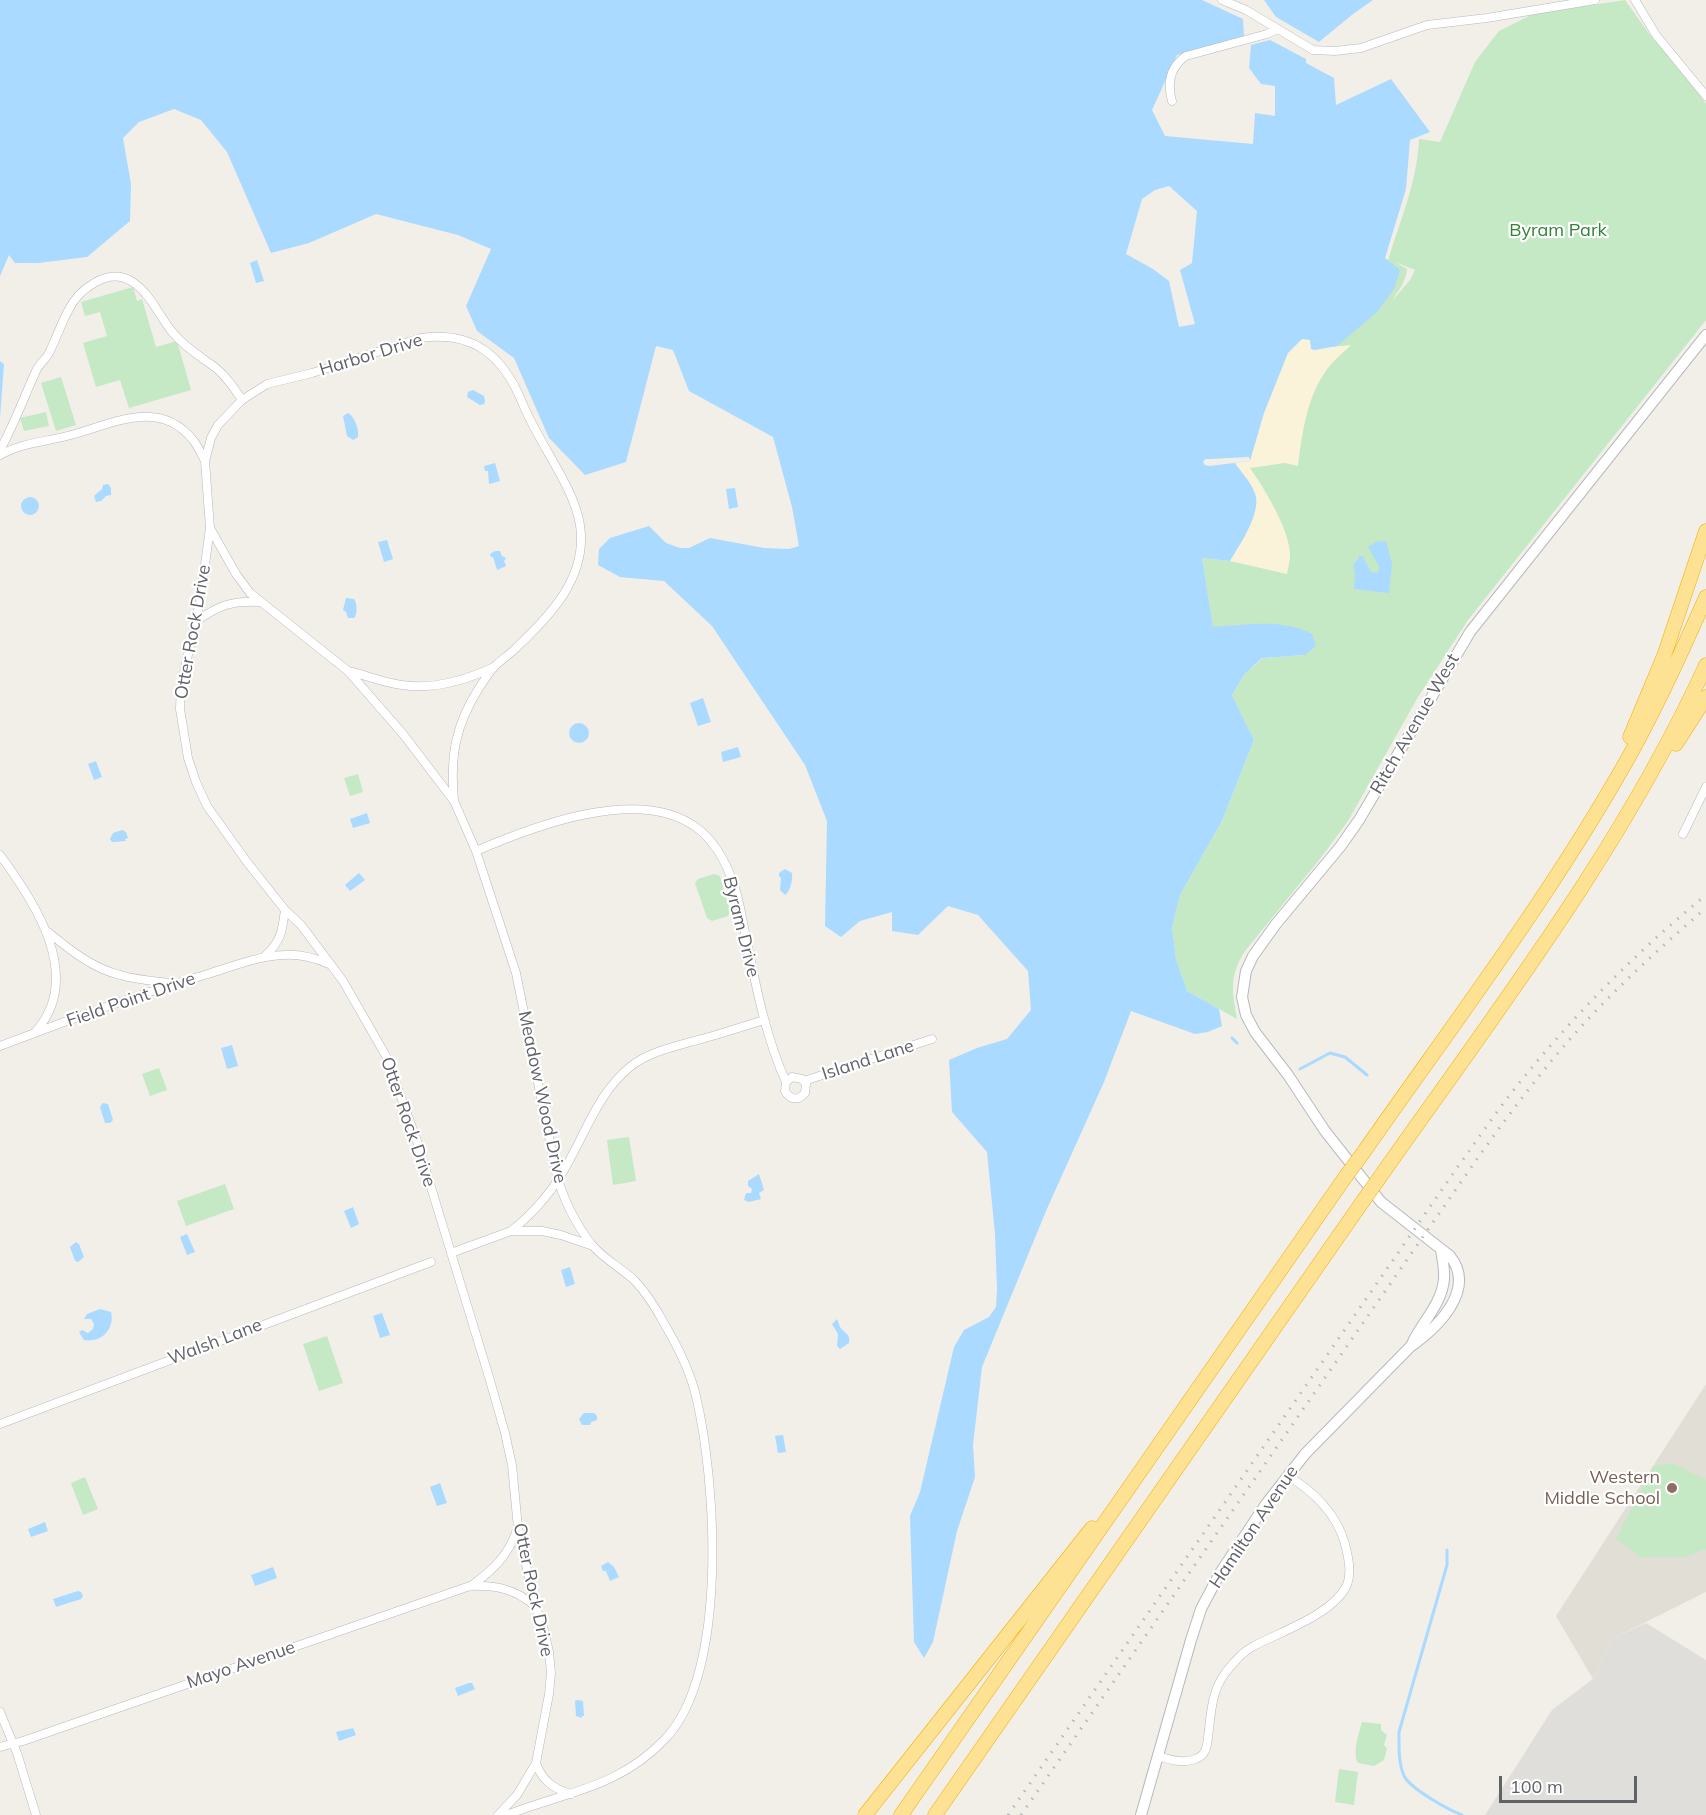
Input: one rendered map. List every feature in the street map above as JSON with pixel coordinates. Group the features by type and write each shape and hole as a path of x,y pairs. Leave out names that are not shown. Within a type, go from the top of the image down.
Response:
{"highway":[{"path":"1600,807 1656,678 1706,531"},
{"path":"900,1815 1532,910 1600,807 1649,720 1706,597"},
{"path":"1626,818 1675,730 1706,665"},
{"path":"935,1815 1571,903 1706,697"},
{"path":"866,1815 1068,1556 1142,1470"}],"main road":[{"name":"Ritch Avenue West","path":"1325,1131 1255,1032 1246,1015 1242,998 1243,984 1253,956 1359,820 1470,633 1706,335"},
{"name":"Hamilton Avenue","path":"1141,1815 1191,1640 1202,1609 1230,1557 1305,1454 1410,1347 1437,1324 1449,1309 1459,1290 1457,1264 1381,1202 1325,1131"},
{"name":"Hamilton Avenue","path":"1410,1347 1419,1328 1432,1312 1442,1289 1444,1269 1440,1249"}],"street":[{"path":"1222,0 1246,10 1313,50 1353,50 1427,25 1487,18 1595,0"},
{"path":"1635,0 1656,35 1697,82 1706,96"},
{"path":"1172,101 1168,88 1171,74 1179,61 1186,56 1268,34 1278,29"},
{"path":"0,450 37,368 48,355 68,309 84,290 105,278 120,277 138,286 149,297 172,332 204,362 230,382 242,400"},
{"name":"Harbor Drive","path":"210,528 205,460 211,438 218,425 242,400 267,384 312,373 421,338 433,337 451,337 477,346 503,366 512,378 528,417 572,501 580,526 580,545 575,574 561,600 540,626 494,667 469,704 459,729 452,761 454,801"},
{"path":"0,455 25,444 67,436 128,417 143,416 164,420 180,428 193,440 205,460"},
{"name":"Meadow Wood Drive","path":"210,528 236,574 250,593 348,671 403,734 454,801 476,850 516,973 557,1179 580,1228 594,1247 636,1282 664,1323 677,1346 693,1386 706,1454 711,1501 711,1581 707,1640 703,1662 687,1708 666,1738 632,1766 596,1786 507,1815"},
{"name":"Otter Rock Drive","path":"210,528 203,583 181,686 180,709 188,758 207,806 247,862 285,910 301,925 358,1004 390,1064 416,1138 505,1433 512,1466 518,1528 536,1606 546,1637 550,1673 548,1703 536,1763 518,1795 498,1815"},
{"path":"195,622 220,606 234,601 260,602"},
{"name":"Harbor Drive","path":"348,671 400,685 418,687 474,676 494,667"},
{"path":"1683,834 1706,787"},
{"name":"Byram Drive","path":"476,850 572,817 606,810 660,812 688,822 699,829 723,860 734,884 764,1020 786,1082 784,1087 786,1093 794,1099 802,1097 806,1089 804,1081"},
{"path":"0,855 48,932 54,954 55,994 44,1022 34,1033"},
{"path":"263,958 277,946 285,910"},
{"path":"48,932 80,957 103,969 121,975 174,984"},
{"name":"Field Point Drive","path":"0,1046 174,984 263,958 285,955 303,956 330,965"},
{"path":"511,1231 534,1211 569,1161 597,1105 632,1065 657,1053 764,1020"},
{"name":"Island Lane","path":"804,1081 932,1039"},
{"path":"786,1082 794,1077 804,1081"},
{"path":"451,1253 511,1231 542,1231 594,1247"},
{"name":"Walsh Lane","path":"0,1425 431,1262"},
{"path":"1158,1756 1181,1762 1196,1759 1202,1755 1208,1740 1214,1697 1224,1674 1240,1656 1252,1647 1318,1613 1341,1594 1347,1584 1350,1573 1348,1560 1338,1525 1331,1512 1288,1476"},
{"name":"Mayo Avenue","path":"0,1747 470,1586 501,1562 518,1528"},
{"name":"Mayo Avenue","path":"470,1586 506,1588 517,1592 536,1606"},
{"path":"0,1712 13,1743 36,1815"},
{"path":"536,1763 545,1781 558,1790 572,1794"}],"shaded area":[{"name":"Western Middle School","path":"1706,1384 1706,1592 1612,1639 1593,1679 1556,1616"},
{"path":"1646,1623 1706,1660 1706,1815 1485,1815 1552,1710 1593,1679 1612,1639"}],"green space":[{"name":"Byram Park","path":"1625,0 1650,35 1685,74 1706,104 1706,320 1468,620 1418,697 1348,821 1245,951 1236,968 1233,984 1237,1019 1187,991 1176,959 1172,928 1180,895 1222,821 1254,740 1232,695 1244,675 1263,658 1305,655 1241,625 1213,628 1202,558 1234,463 1253,446 1381,289 1414,178 1419,139 1440,142 1475,62 1499,31 1533,14","holes":["1395,262 1415,270 1410,280 1392,301 1403,282 1407,269"]},
{"path":"133,287 137,301 142,299 156,347 177,341 191,390 129,408 120,380 96,387 83,343 107,336 100,312 85,316 81,302"},
{"path":"61,377 76,425 56,431 41,383"},
{"path":"46,412 49,426 24,431 20,418"},
{"path":"358,774 363,792 350,796 344,778"},
{"path":"714,874 720,876 730,911 728,916 712,921 707,918 695,883 698,879"},
{"path":"159,1068 167,1090 150,1096 142,1074"},
{"path":"629,1137 636,1181 613,1185 607,1140"},
{"path":"225,1184 234,1209 186,1226 177,1201"},
{"path":"327,1336 343,1383 319,1391 303,1344"},
{"path":"1672,1463 1706,1480 1706,1549 1684,1557 1640,1557 1616,1539 1653,1466"},
{"path":"85,1477 98,1509 83,1515 71,1483"},
{"path":"1362,1722 1381,1724 1381,1730 1387,1735 1384,1760 1374,1766 1358,1763 1356,1759"},
{"path":"1339,1769 1358,1772 1354,1805 1335,1802"}],"sand":[{"path":"1298,328 1322,348 1351,345 1328,368 1315,390 1304,428 1298,466 1285,463 1250,468 1269,498 1286,534 1290,555 1287,574 1230,561 1202,558 1220,486"}],"water":[{"path":"0,0 1202,0 1243,19 1244,37 1177,55 1152,110 1165,136 1253,144 1255,113 1275,116 1275,86 1261,84 1249,68 1251,45 1270,40 1306,59 1306,63 1334,78 1336,105 1391,79 1430,132 1410,140 1406,189 1385,258 1400,270 1394,289 1377,312 1337,346 1315,350 1311,349 1310,340 1302,339 1288,353 1264,413 1250,461 1235,463 1250,484 1256,499 1256,508 1250,527 1230,561 1202,558 1213,627 1251,624 1289,626 1312,634 1316,646 1305,655 1262,658 1244,675 1232,695 1254,740 1222,821 1180,895 1172,928 1176,959 1187,991 1219,1009 1222,1026 1195,1034 1131,1011 1104,1082 1046,1211 982,1367 973,1445 975,1477 957,1531 933,1642 924,1658 914,1642 910,1516 920,1492 954,1347 964,1330 989,1317 996,1307 997,1289 995,1234 987,1152 952,1112 949,1060 1007,1039 1031,1010 1028,971 978,915 948,906 918,935 892,931 892,912 860,921 841,937 825,926 827,821 805,765 712,626 664,581 620,577 598,565 599,549 610,538 649,526 666,543 680,548 689,548 710,538 764,548 789,549 799,546 792,507 773,437 689,391 673,350 656,346 626,462 585,475 549,438 514,358 477,331 466,306 491,249 458,235 376,214 309,243 271,253 227,152 201,120 174,109 139,122 123,138 131,184 130,221 87,257 38,263 15,263 9,255 0,276","holes":["1169,186 1197,211 1192,263 1180,270 1195,324 1179,327 1169,281 1126,254 1142,199 1155,190"]},
{"path":"1264,0 1373,0 1319,42 1276,17"},
{"path":"257,260 264,281 256,283 250,263"},
{"path":"0,361 4,364 0,419"},
{"path":"473,390 484,396 484,404 480,405 467,397 468,392"},
{"path":"348,413 355,420 358,430 358,437 353,440 347,436 343,416"},
{"path":"495,463 500,481 489,484 488,471 485,471 484,466"},
{"path":"108,484 111,488 111,495 96,502 94,496 103,485"},
{"path":"735,488 738,507 729,509 726,489"},
{"path":"30,497 36,500 39,506 36,512 30,515 24,512 21,506 24,500"},
{"path":"387,540 393,559 384,562 378,542"},
{"path":"1386,541 1392,564 1389,593 1354,589 1353,565 1359,556 1365,557 1371,572 1376,573 1379,566 1368,547 1376,542"},
{"path":"500,551 506,558 504,561 506,566 497,570 490,554"},
{"path":"346,598 355,601 357,611 354,618 348,618 343,610"},
{"path":"703,698 711,722 698,726 690,703"},
{"path":"575,723 583,723 589,729 589,737 583,743 575,743 569,737 569,729"},
{"path":"738,747 741,757 723,762 721,752"},
{"path":"96,761 102,777 94,780 88,764"},
{"path":"367,813 370,823 353,828 350,819"},
{"path":"122,830 126,832 128,838 125,839 126,841 112,842 110,839 113,833"},
{"path":"785,869 792,873 792,882 785,895 780,890 779,873"},
{"path":"359,873 365,880 350,891 345,885"},
{"path":"232,1045 238,1066 227,1069 221,1048"},
{"path":"103,1103 108,1104 113,1120 110,1123 105,1123 100,1107"},
{"path":"759,1174 764,1190 759,1193 761,1199 749,1202 744,1200 746,1193 751,1193 752,1189 748,1186 748,1181"},
{"path":"353,1207 359,1224 351,1228 344,1211"},
{"path":"187,1234 195,1252 187,1255 180,1237"},
{"path":"76,1242 84,1257 78,1262 75,1261 70,1247"},
{"path":"570,1267 575,1284 566,1287 561,1270"},
{"path":"100,1309 111,1312 109,1330 96,1339 84,1340 79,1332 82,1330 88,1333 93,1329 94,1324 91,1319 84,1319 87,1314"},
{"path":"382,1313 390,1335 380,1338 373,1316"},
{"path":"837,1319 849,1340 849,1343 840,1349 837,1346 838,1334 832,1324"},
{"path":"584,1413 594,1413 597,1420 591,1422 590,1425 582,1425 579,1419"},
{"path":"783,1435 786,1452 778,1453 775,1436"},
{"path":"440,1483 447,1503 437,1506 430,1487"},
{"path":"45,1522 48,1531 31,1537 28,1529"},
{"path":"608,1562 614,1567 619,1577 610,1581 601,1566"},
{"path":"273,1567 277,1578 255,1586 251,1575"},
{"path":"78,1591 83,1596 81,1599 56,1607 53,1599"},
{"path":"472,1683 475,1689 458,1696 455,1688"},
{"path":"575,1701 583,1701 584,1716 582,1718 576,1716"},
{"path":"353,1728 356,1735 339,1741 336,1732"}],"pier":[{"path":"1249,457 1250,461 1210,466 1203,462 1205,459"}],"waterway":[{"path":"1232,1038 1237,1043"},
{"path":"1300,1069 1330,1053 1345,1057 1367,1075"},
{"path":"1447,1550 1447,1565 1399,1732 1399,1749 1403,1774 1410,1784 1448,1809 1462,1815"}],"railway":[{"path":"1008,1815 1509,1096 1559,1035 1606,986 1706,895"},
{"path":"1021,1815 1514,1109 1552,1060 1594,1013 1641,966 1706,908"}],"place":[{"name":"Western Middle School","path":"1672,1488"}]}
